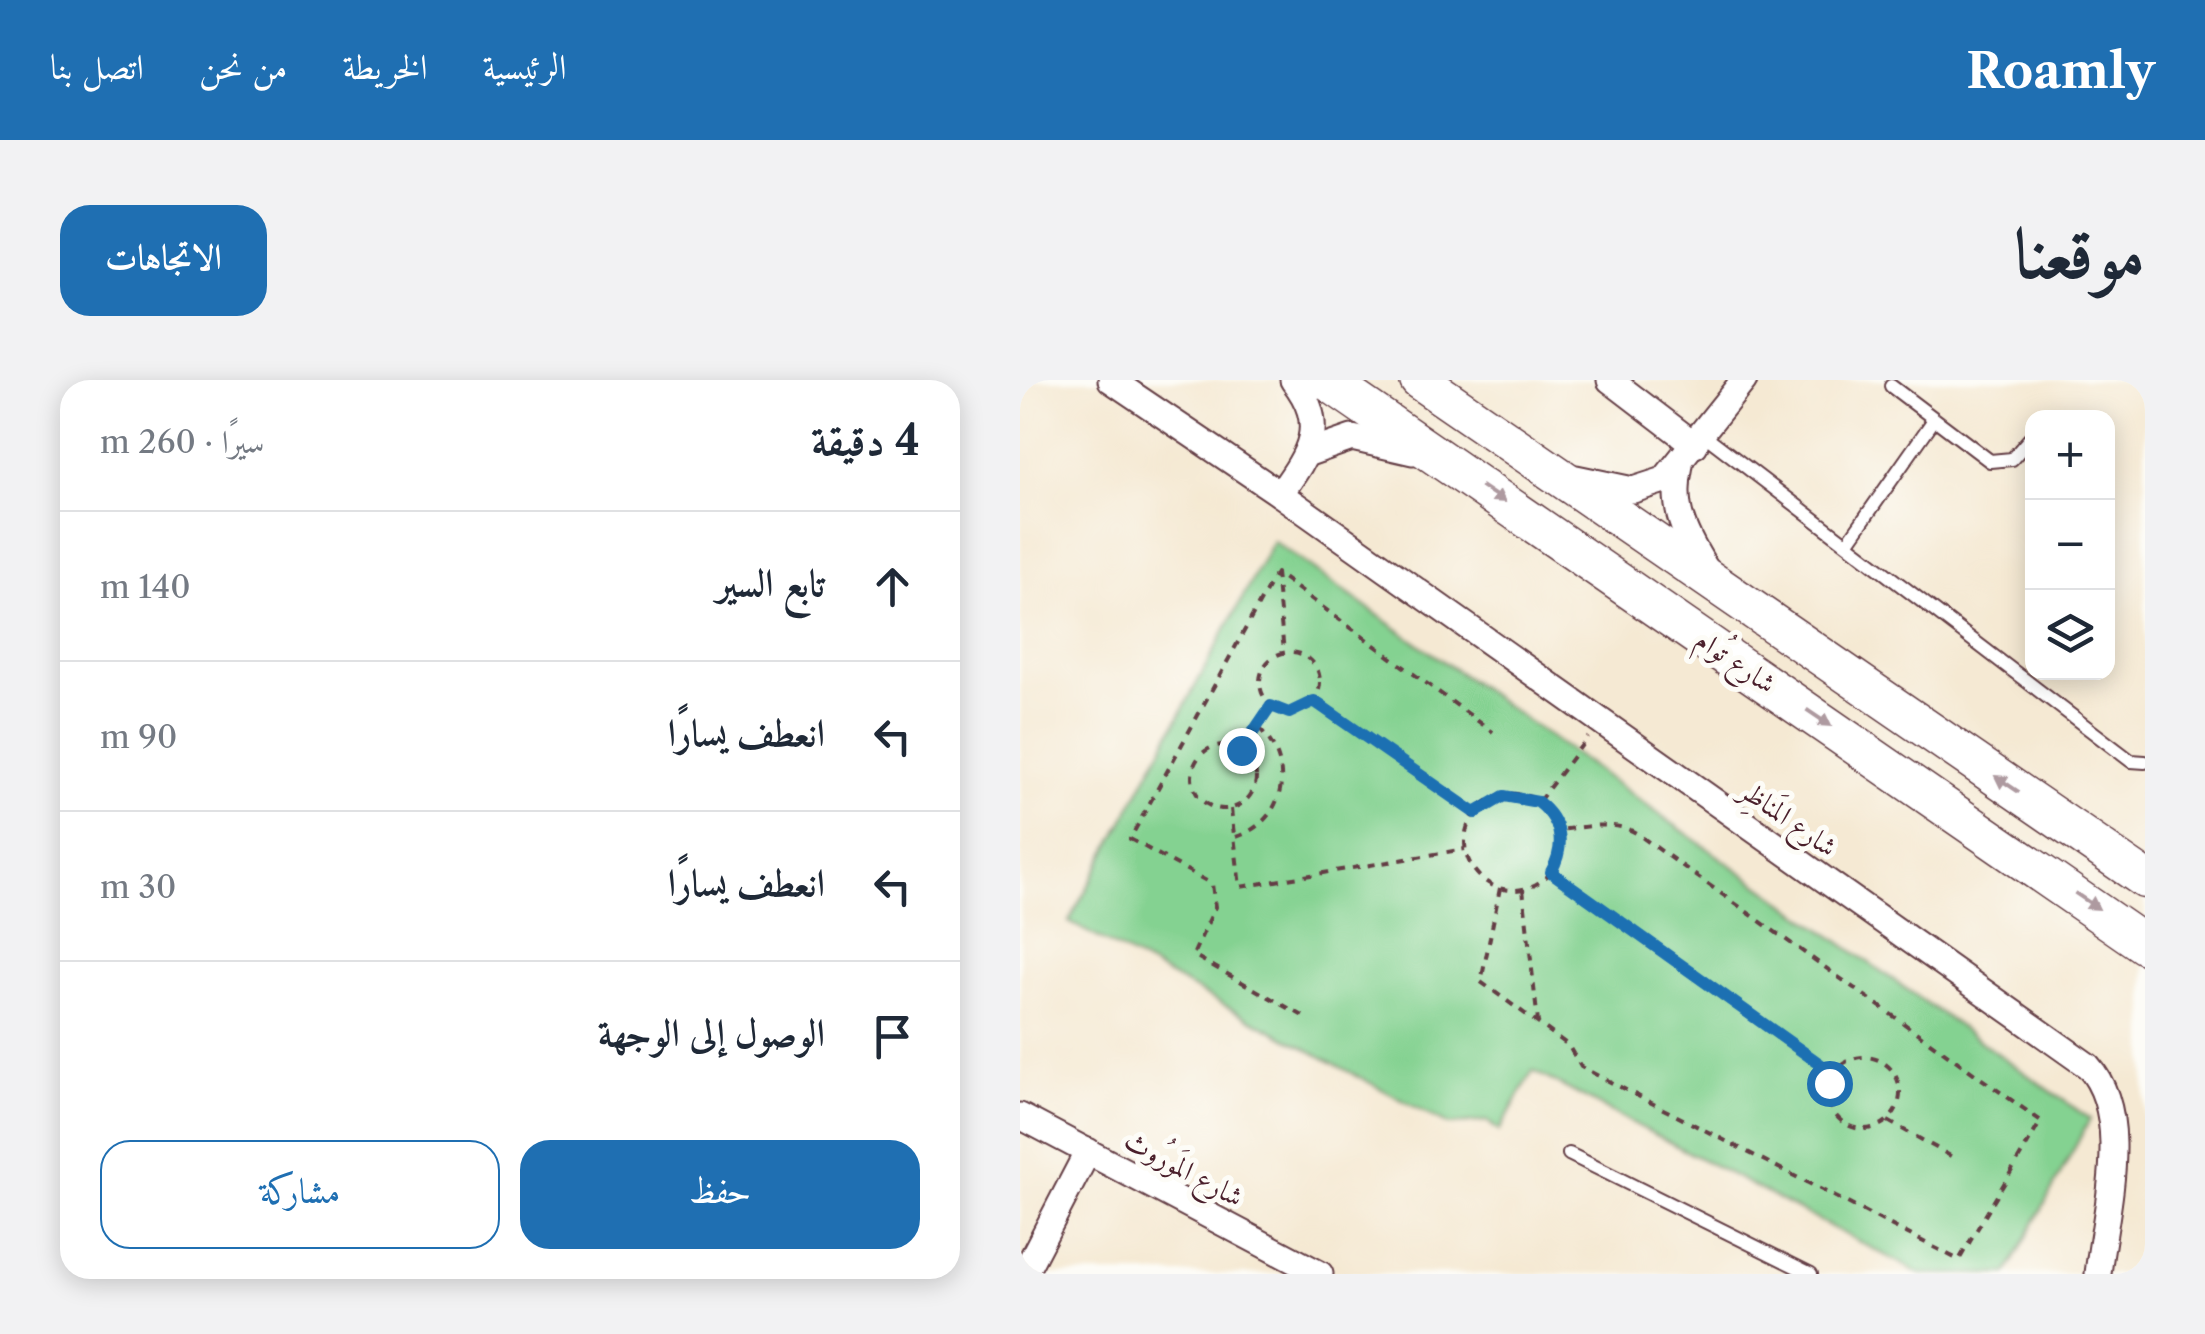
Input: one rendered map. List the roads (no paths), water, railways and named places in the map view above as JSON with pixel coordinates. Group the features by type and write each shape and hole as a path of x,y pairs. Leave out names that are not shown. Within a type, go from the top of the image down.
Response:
{"main road":[{"name":"شارع تُوام","path":"1326,380 2145,945"},
{"name":"شارع تُوام","path":"1419,380 2145,879"}],"street":[{"name":"شارع المَناظِر","path":"1111,380 1280,494 2076,1056 2098,1077 2114,1118 2098,1274"},
{"path":"1294,380 1311,412 1309,453"},
{"path":"1610,380 1693,448"},
{"path":"1554,473 1633,490 1654,485 1693,448 1744,380"},
{"path":"1280,494 1309,453 1336,441 1369,438 1446,462"},
{"path":"1693,448 1674,489 1677,514 1714,582"},
{"name":"شارع المَورُوث","path":"1020,1116 1320,1274"},
{"path":"1024,1274 1088,1151"},
{"path":"1262,1274 1274,1250"}],"lane":[{"path":"1891,386 1990,461 2012,459 2025,444"},
{"path":"1848,542 1933,421"},
{"path":"1693,448 1848,542 2131,761 2145,762"},
{"path":"1569,1154 1811,1274"}]}
